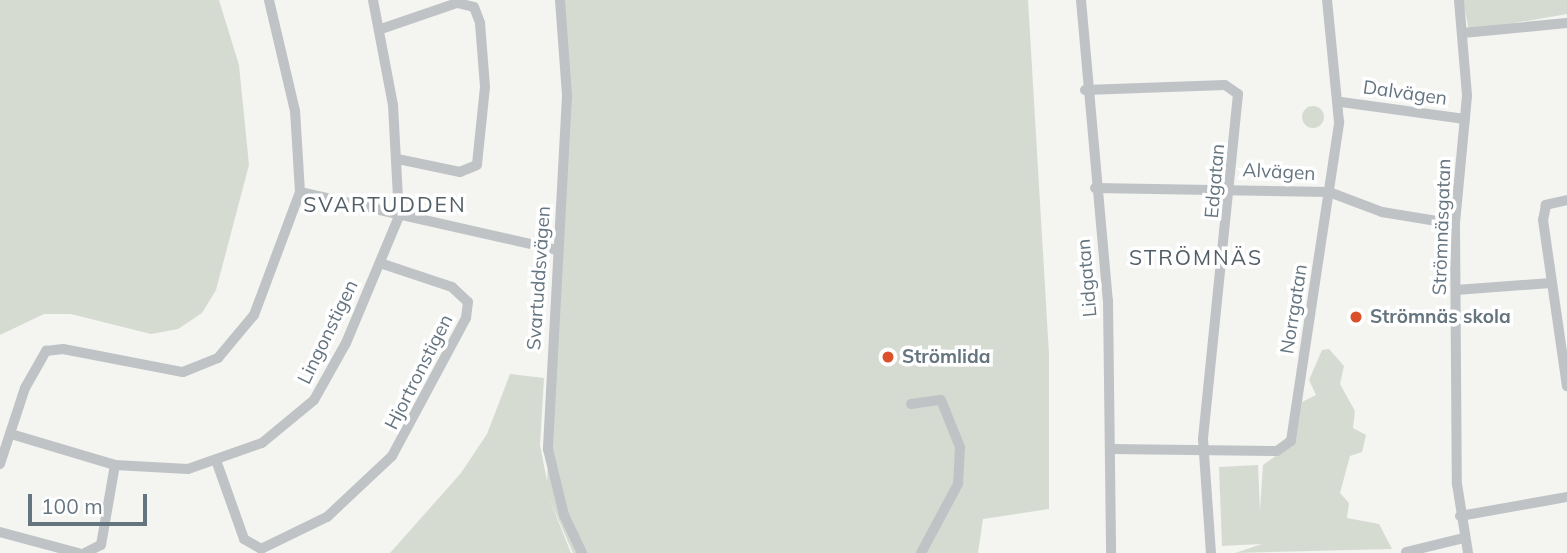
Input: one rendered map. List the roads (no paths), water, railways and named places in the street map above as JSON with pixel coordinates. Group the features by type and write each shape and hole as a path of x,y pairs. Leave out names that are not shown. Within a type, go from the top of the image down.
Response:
{"street":[{"path":"0,464 29,378 46,351 63,349 166,372 218,358 254,316 300,192 295,111 269,0"},
{"name":"Lingonstigen","path":"11,433 115,465 161,470 217,463 262,443 314,400 380,263 398,216 398,159 381,29 373,0"},
{"name":"Svartuddsvägen","path":"560,0 567,96 548,449 564,515 582,553"},
{"name":"Lidgatan","path":"1081,0 1085,90 1108,300 1111,553"},
{"name":"Norrgatan","path":"1111,449 1203,454 1277,451 1291,441 1341,102 1327,0"},
{"name":"Strömnäsgatan","path":"1459,0 1463,33 1465,119 1455,224 1456,290 1460,516 1468,553"},
{"path":"381,29 457,3 474,7 480,23 485,87 477,166 460,172 398,159"},
{"path":"1463,33 1567,23"},
{"name":"Edgatan","path":"1085,90 1235,88 1232,188 1203,454 1211,553"},
{"name":"Dalvägen","path":"1341,102 1465,119"},
{"name":"Alvägen","path":"1095,188 1232,188 1329,192 1382,212 1455,224"},
{"path":"300,192 558,250"},
{"path":"1567,200 1543,209 1567,386"},
{"name":"Hjortronstigen","path":"217,463 244,539 261,549 327,517 392,456 466,318 468,302 452,287 380,263"},
{"path":"1456,290 1551,283"},
{"path":"911,404 941,400 960,447 958,484 921,553"},
{"path":"85,553 101,545 115,465"},
{"path":"1460,516 1567,497"},
{"path":"0,532 78,553"},
{"path":"1406,552 1464,538"}],"place":[{"name":"Strömnäs skola","path":"1356,317"},
{"name":"Strömlida","path":"888,357"}],"district":[{"name":"SVARTUDDEN","path":"385,204"},
{"name":"STRÖMNÄS","path":"1196,257"}]}
